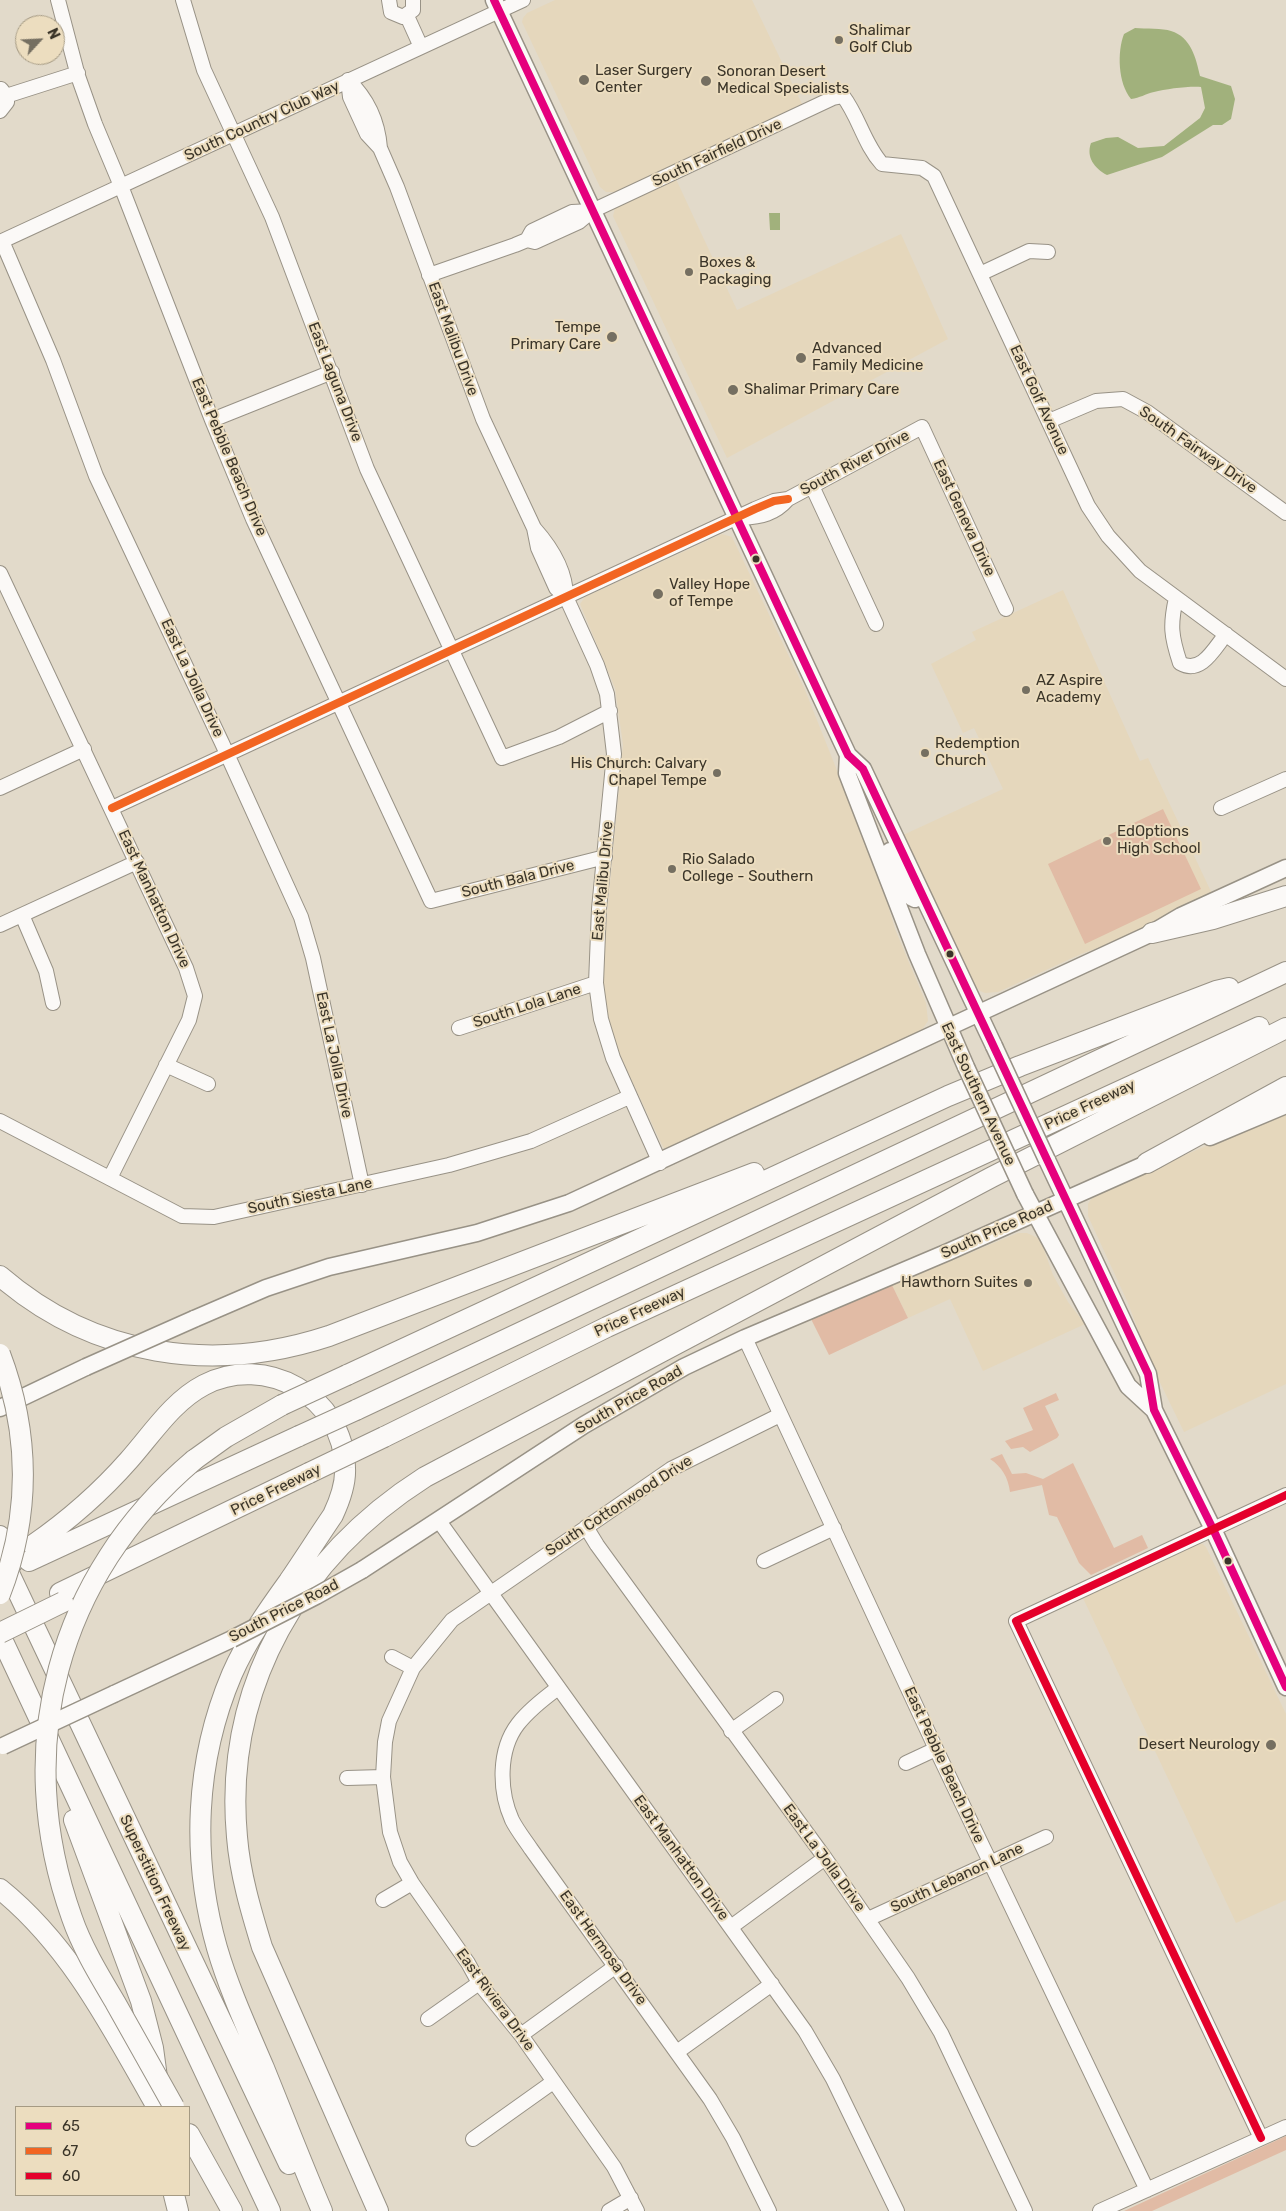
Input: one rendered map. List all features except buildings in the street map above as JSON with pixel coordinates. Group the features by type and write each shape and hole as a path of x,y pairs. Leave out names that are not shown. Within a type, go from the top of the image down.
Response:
{"highway":[{"path":"1152,933 1213,919 1286,896"},
{"path":"173,2106 95,1967 72,1919 58,1872 48,1824 45,1767 50,1715 58,1672 85,1597 112,1550 136,1517 174,1477 226,1437 282,1405 836,1147 1020,1066 1216,991 1277,976"},
{"path":"0,1563 31,1553 356,1410 1277,976"},
{"name":"Price Freeway","path":"0,1622 61,1597 598,1331 764,1253 1286,1015"},
{"path":"378,2211 262,1947 249,1904 237,1837 238,1766 249,1704 259,1672 284,1619 325,1561 381,1507 425,1477 983,1181 1286,1028"},
{"path":"1146,1163 1286,1087"},
{"path":"0,1276 32,1301 64,1320 127,1344 151,1351 187,1355 235,1356 258,1354 329,1336 813,1150 836,1147"},
{"path":"0,1354 18,1414 22,1441 23,1479 18,1539 0,1594"},
{"path":"0,1574 31,1553 94,1498 189,1394 218,1378 237,1374 257,1375 273,1377 294,1384 325,1410 340,1439 344,1452 345,1477 339,1502 333,1515 264,1616 233,1673 222,1700 207,1756 199,1819 205,1896 217,1949 322,2211"},
{"path":"0,1536 40,1642"},
{"name":"Superstition Freeway","path":"0,1554 311,2211"},
{"path":"61,1597 0,1634 270,2211"},
{"path":"34,1707 104,1905 134,1979 153,2048 161,2106"},
{"path":"0,1889 32,1918 63,1954 85,1986 156,2106"},
{"path":"190,2136 208,2180 218,2211"},
{"path":"190,2162 208,2180 232,2211"},
{"path":"174,2196 178,2211"}],"main road":[{"name":"East Southern Avenue","path":"496,6 848,755 863,769 994,1046 1148,1374 1154,1410 1284,1679"},
{"name":"East Southern Avenue","path":"848,755 847,773 907,928 948,1028 1025,1194 1128,1386 1154,1410"},
{"path":"847,773 867,800 908,892 915,899 923,896"},
{"path":"0,1408 86,1367 266,1288 330,1267 476,1233 549,1211 660,1163 1152,933 1181,916 1286,868"},
{"name":"South Price Road","path":"2,1746 232,1639 316,1596 362,1570 622,1402 684,1367 745,1338 1035,1214 1146,1163 1286,1105"}],"street":[{"name":"East Pebble Beach Drive","path":"58,0 78,73 95,124 212,420 253,519 431,901"},
{"name":"East Laguna Drive","path":"183,0 204,70 272,218 368,469 502,758 559,736 610,711"},
{"path":"390,0 389,8 395,15 407,16 413,10 414,0"},
{"name":"South Country Club Way","path":"1,241 421,47 496,6 524,0"},
{"path":"407,16 421,47"},
{"path":"0,111 6,106 3,92 78,73"},
{"name":"East Malibu Drive","path":"348,80 350,97 367,134 380,148 397,188 483,419 534,528 548,543 566,582 566,597 597,665 607,694 614,754 600,909 596,983 601,1019 612,1058 660,1163"},
{"name":"South Fairfield Drive","path":"429,275 527,240 536,242 579,222 592,211 833,98 843,96"},
{"name":"East Golf Avenue","path":"843,96 849,104 872,153 882,164 922,168 934,176 1088,506 1108,536 1140,571 1286,679"},
{"name":"East La Jolla Drive","path":"1,241 53,360 96,476 228,754 301,917 313,958 362,1184"},
{"path":"980,274 1029,251 1048,252"},
{"path":"212,420 332,372"},
{"name":"South Fairway Drive","path":"1049,421 1096,401 1122,399 1147,412 1286,513"},
{"name":"South River Drive","path":"112,808 736,518 774,501 788,499 922,427"},
{"name":"East Geneva Drive","path":"922,427 1006,609"},
{"path":"812,486 876,624"},
{"name":"East Manhatton Drive","path":"0,573 186,968 194,996 189,1020 110,1178"},
{"path":"1176,598 1171,621 1174,643 1180,663 1188,668 1195,667 1203,662 1226,634"},
{"path":"0,788 84,749"},
{"path":"1221,808 1286,779"},
{"name":"South Bala Drive","path":"431,901 605,857"},
{"path":"0,925 137,862"},
{"path":"22,915 46,971 53,1003"},
{"name":"South Lola Lane","path":"459,1028 596,983"},
{"path":"166,1065 208,1084"},
{"name":"South Siesta Lane","path":"0,1121 182,1216 214,1217 449,1165 531,1140 629,1097"},
{"name":"East Pebble Beach Drive","path":"745,1338 936,1749 1146,2190"},
{"name":"South Cottonwood Drive","path":"490,1593 672,1469 780,1416"},
{"path":"1261,2138 1016,1621 1286,1494"},
{"name":"East Manhatton Drive","path":"439,1521 805,2031 833,2079 897,2211"},
{"name":"East La Jolla Drive","path":"586,1527 597,1546 868,1919 908,1978 941,2033 1025,2211"},
{"path":"764,1561 834,1528"},
{"name":"East Riviera Drive","path":"490,1593 452,1620 413,1668 389,1721 385,1742 383,1777 390,1832 400,1862 412,1884 468,1963 479,1983 521,2035 614,2167 634,2205"},
{"path":"392,1657 413,1668"},
{"name":"East Hermosa Drive","path":"558,1688 535,1705 517,1726 506,1751 503,1773 504,1796 512,1820 710,2098 733,2138 768,2211"},
{"path":"731,1731 776,1699"},
{"path":"906,1763 936,1749"},
{"path":"347,1778 383,1777"},
{"name":"South Lebanon Lane","path":"868,1919 1046,1837"},
{"path":"731,1927 824,1858"},
{"path":"383,1900 412,1884"},
{"path":"521,2035 616,1966"},
{"path":"428,2019 479,1983"},
{"path":"677,2052 772,1984"},
{"path":"473,2139 553,2082"},
{"path":"1100,2211 1286,2127"},
{"path":"609,2211 634,2205"}],"shaded area":[{"path":"555,0 752,0 802,104 617,192 606,192 600,187 522,22 527,13"},
{"path":"1135,28 1163,29 1178,34 1192,49 1200,76 1231,86 1235,99 1231,119 1222,125 1213,125 1162,157 1107,175 1092,162 1090,157 1091,143 1106,138 1118,137 1138,148 1164,146 1200,118 1205,108 1201,87 1165,90 1131,99 1123,85 1120,50 1124,34"},
{"path":"675,177 737,310 901,234 948,339 727,458 613,216 615,208"},
{"path":"769,213 780,213 780,230 770,230"},
{"path":"722,534 732,537 805,690 881,881 895,929 926,1003 928,1021 919,1034 667,1150 663,1147 625,1066 613,1038 608,1018 602,970 623,745 615,688 580,604 585,597"},
{"path":"1063,590 1140,761 1148,758 1214,898 1128,937 1081,954 998,992 985,993 980,991 971,980 903,835 1003,789 974,728 963,733 931,664 976,640 972,632"},
{"path":"1163,809 1201,889 1085,944 1048,864"},
{"path":"1286,1112 1286,1384 1184,1432 1150,1362 1128,1303 1088,1216 1088,1204 1093,1196 1100,1191"},
{"path":"1018,1233 1027,1233 1038,1238 1053,1275 1068,1302 1085,1324 983,1371 950,1299 908,1318 890,1281 938,1266"},
{"path":"890,1281 908,1318 829,1355 810,1317"},
{"path":"1056,1393 1059,1400 1045,1406 1059,1435 1057,1438 1030,1452 1023,1447 1011,1449 1005,1441 1033,1430 1023,1408"},
{"path":"1002,1454 1012,1474 1026,1473 1043,1479 1073,1463 1114,1548 1142,1535 1148,1548 1091,1575 1079,1563 1057,1517 1049,1515 1042,1485 1010,1492 1004,1473 990,1459"},
{"path":"1198,1543 1206,1547 1286,1714 1286,1900 1236,1923 1082,1596"},
{"path":"1286,2136 1286,2150 1152,2211 1124,2211"}],"transit line":[{"name":"65","path":"494,0 848,755 863,769 1148,1374 1154,1410 1213,1529 1286,1687"},
{"name":"67","path":"112,808 755,509 774,501 788,499"},
{"name":"60","path":"1261,2138 1016,1621 1286,1495"}],"place":[{"name":"Shalimar Golf Club","path":"839,40"},
{"name":"Laser Surgery Center","path":"584,80"},
{"name":"Sonoran Desert Medical Specialists","path":"706,81"},
{"name":"Boxes & Packaging","path":"689,272"},
{"name":"Tempe Primary Care","path":"612,337"},
{"name":"Advanced Family Medicine","path":"801,358"},
{"name":"Shalimar Primary Care","path":"733,390"},
{"name":"Valley Hope of Tempe","path":"658,594"},
{"name":"AZ Aspire Academy","path":"1026,690"},
{"name":"Redemption Church","path":"925,753"},
{"name":"His Church: Calvary Chapel Tempe","path":"717,773"},
{"name":"EdOptions High School","path":"1107,841"},
{"name":"Rio Salado College - Southern","path":"672,869"},
{"name":"Hawthorn Suites","path":"1028,1283"},
{"name":"Desert Neurology","path":"1271,1745"}]}
